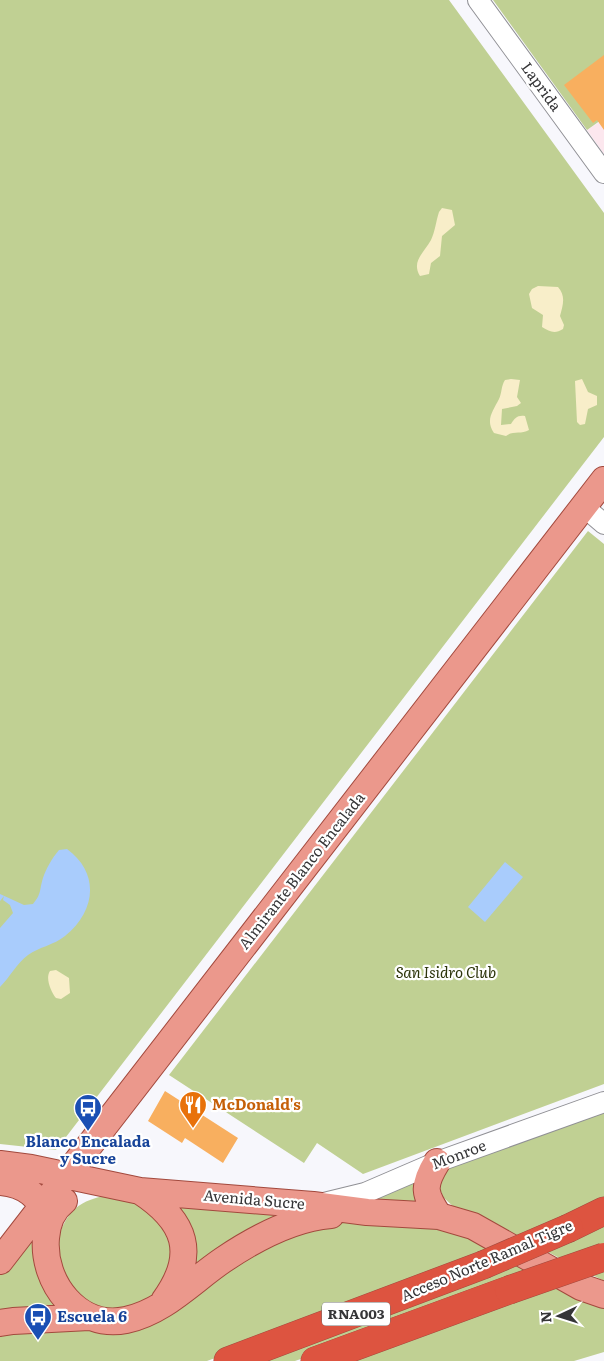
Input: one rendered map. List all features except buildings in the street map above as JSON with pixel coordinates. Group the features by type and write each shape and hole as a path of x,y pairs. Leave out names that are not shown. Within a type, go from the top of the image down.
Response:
{"highway":[{"name":"Acceso Norte Ramal Tigre","path":"228,1361 483,1265 604,1211"},
{"name":"Acceso Norte Ramal Tigre","path":"315,1361 604,1257"}],"main road":[{"name":"Almirante Blanco Encalada","path":"0,1261 20,1238 50,1211 66,1176 604,480"},
{"path":"437,1162 427,1178 426,1190 430,1203 440,1216"},
{"path":"0,1164 32,1168 114,1188 140,1192 162,1205 171,1216 182,1241 183,1261 172,1290 161,1304 141,1316 124,1320 101,1320 89,1316 67,1300 54,1284 51,1276 45,1250 50,1211"},
{"path":"0,1182 20,1185 37,1197 50,1211"},
{"path":"50,1211 84,1192 114,1188"},
{"name":"Avenida Sucre","path":"140,1192 313,1205 367,1212 440,1216 473,1226 580,1287 604,1295"},
{"name":"Avenida Sucre","path":"161,1304 177,1296 223,1260 264,1236 308,1219 367,1212"},
{"path":"0,1323 13,1320 89,1316"}],"street":[{"name":"Laprida","path":"478,0 604,173"},
{"path":"583,506 604,524"},
{"name":"Monroe","path":"313,1205 365,1193 437,1162 604,1102"}],"shaded area":[{"path":"604,119 604,154 587,130"}],"green space":[{"path":"0,0 449,0 604,213 604,437 56,1150 0,1144"},
{"path":"493,0 604,0 604,118 587,130"},
{"name":"San Isidro Club","path":"588,531 604,544 604,1084 363,1174 317,1143 304,1163 169,1075"},
{"path":"604,1108 604,1281 515,1235 457,1210 443,1197 439,1186 449,1164"},
{"path":"415,1178 420,1203 369,1199"},
{"path":"115,1193 141,1200 161,1219 170,1238 172,1257 168,1276 158,1292 143,1304 124,1311 100,1311 90,1308 73,1298 55,1245 65,1223 75,1208 91,1200"},
{"path":"174,1200 304,1215 186,1281"},
{"path":"391,1220 443,1225 604,1298 604,1352 574,1361 339,1361 531,1297 445,1309 295,1361 256,1361 481,1261 207,1361 0,1361 0,1335 88,1326 328,1222"},
{"path":"39,1231 70,1314 0,1316 0,1274"}],"sand":[{"path":"442,208 452,210 455,225 442,236 440,256 431,263 429,274 420,276 417,266 418,261 434,234 439,212"},
{"path":"538,286 558,287 561,290 563,301 560,316 564,325 560,331 552,332 542,327 543,315 532,308 529,294 532,289"},
{"path":"582,379 588,392 597,396 597,405 588,409 585,424 580,425 577,422 575,381"},
{"path":"505,380 520,380 517,397 521,403 517,406 502,409 501,425 511,424 516,417 525,416 529,430 511,433 506,436 494,433 490,420"},
{"path":"56,970 69,978 70,993 61,999 56,998 48,981 50,971"}],"water":[{"path":"67,849 78,859 85,869 89,880 88,904 83,915 65,936 32,952 24,958 0,987 0,928 13,913 10,905 3,900 4,896 0,901 0,894 24,905 33,904 39,894 44,875 52,860 59,850"},
{"path":"505,862 523,877 485,922 468,907"}],"place":[{"name":"McDonald's","path":"193,1129"},
{"name":"Blanco Encalada y Sucre","path":"88,1132"},
{"name":"Escuela 6","path":"38,1341"}]}
